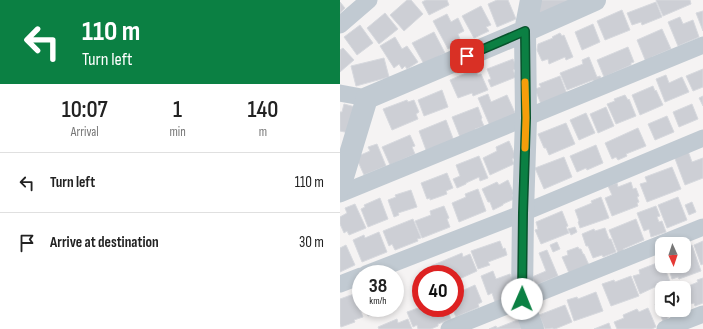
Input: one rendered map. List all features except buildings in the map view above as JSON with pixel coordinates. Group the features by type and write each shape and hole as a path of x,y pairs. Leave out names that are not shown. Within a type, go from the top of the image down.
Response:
{"street":[{"path":"340,25 369,0"},
{"path":"531,0 525,31 526,118 522,299 533,329"},
{"path":"340,93 367,98 595,0"},
{"path":"340,194 703,45"},
{"path":"340,186 367,98"},
{"path":"389,265 523,213 703,138"},
{"path":"449,329 703,227"},
{"path":"340,284 352,279"},
{"path":"665,329 703,314"}],"slow traffic":[{"path":"525,82 525,148"}],"route":[{"path":"467,56 525,31 526,118 522,299"}]}
